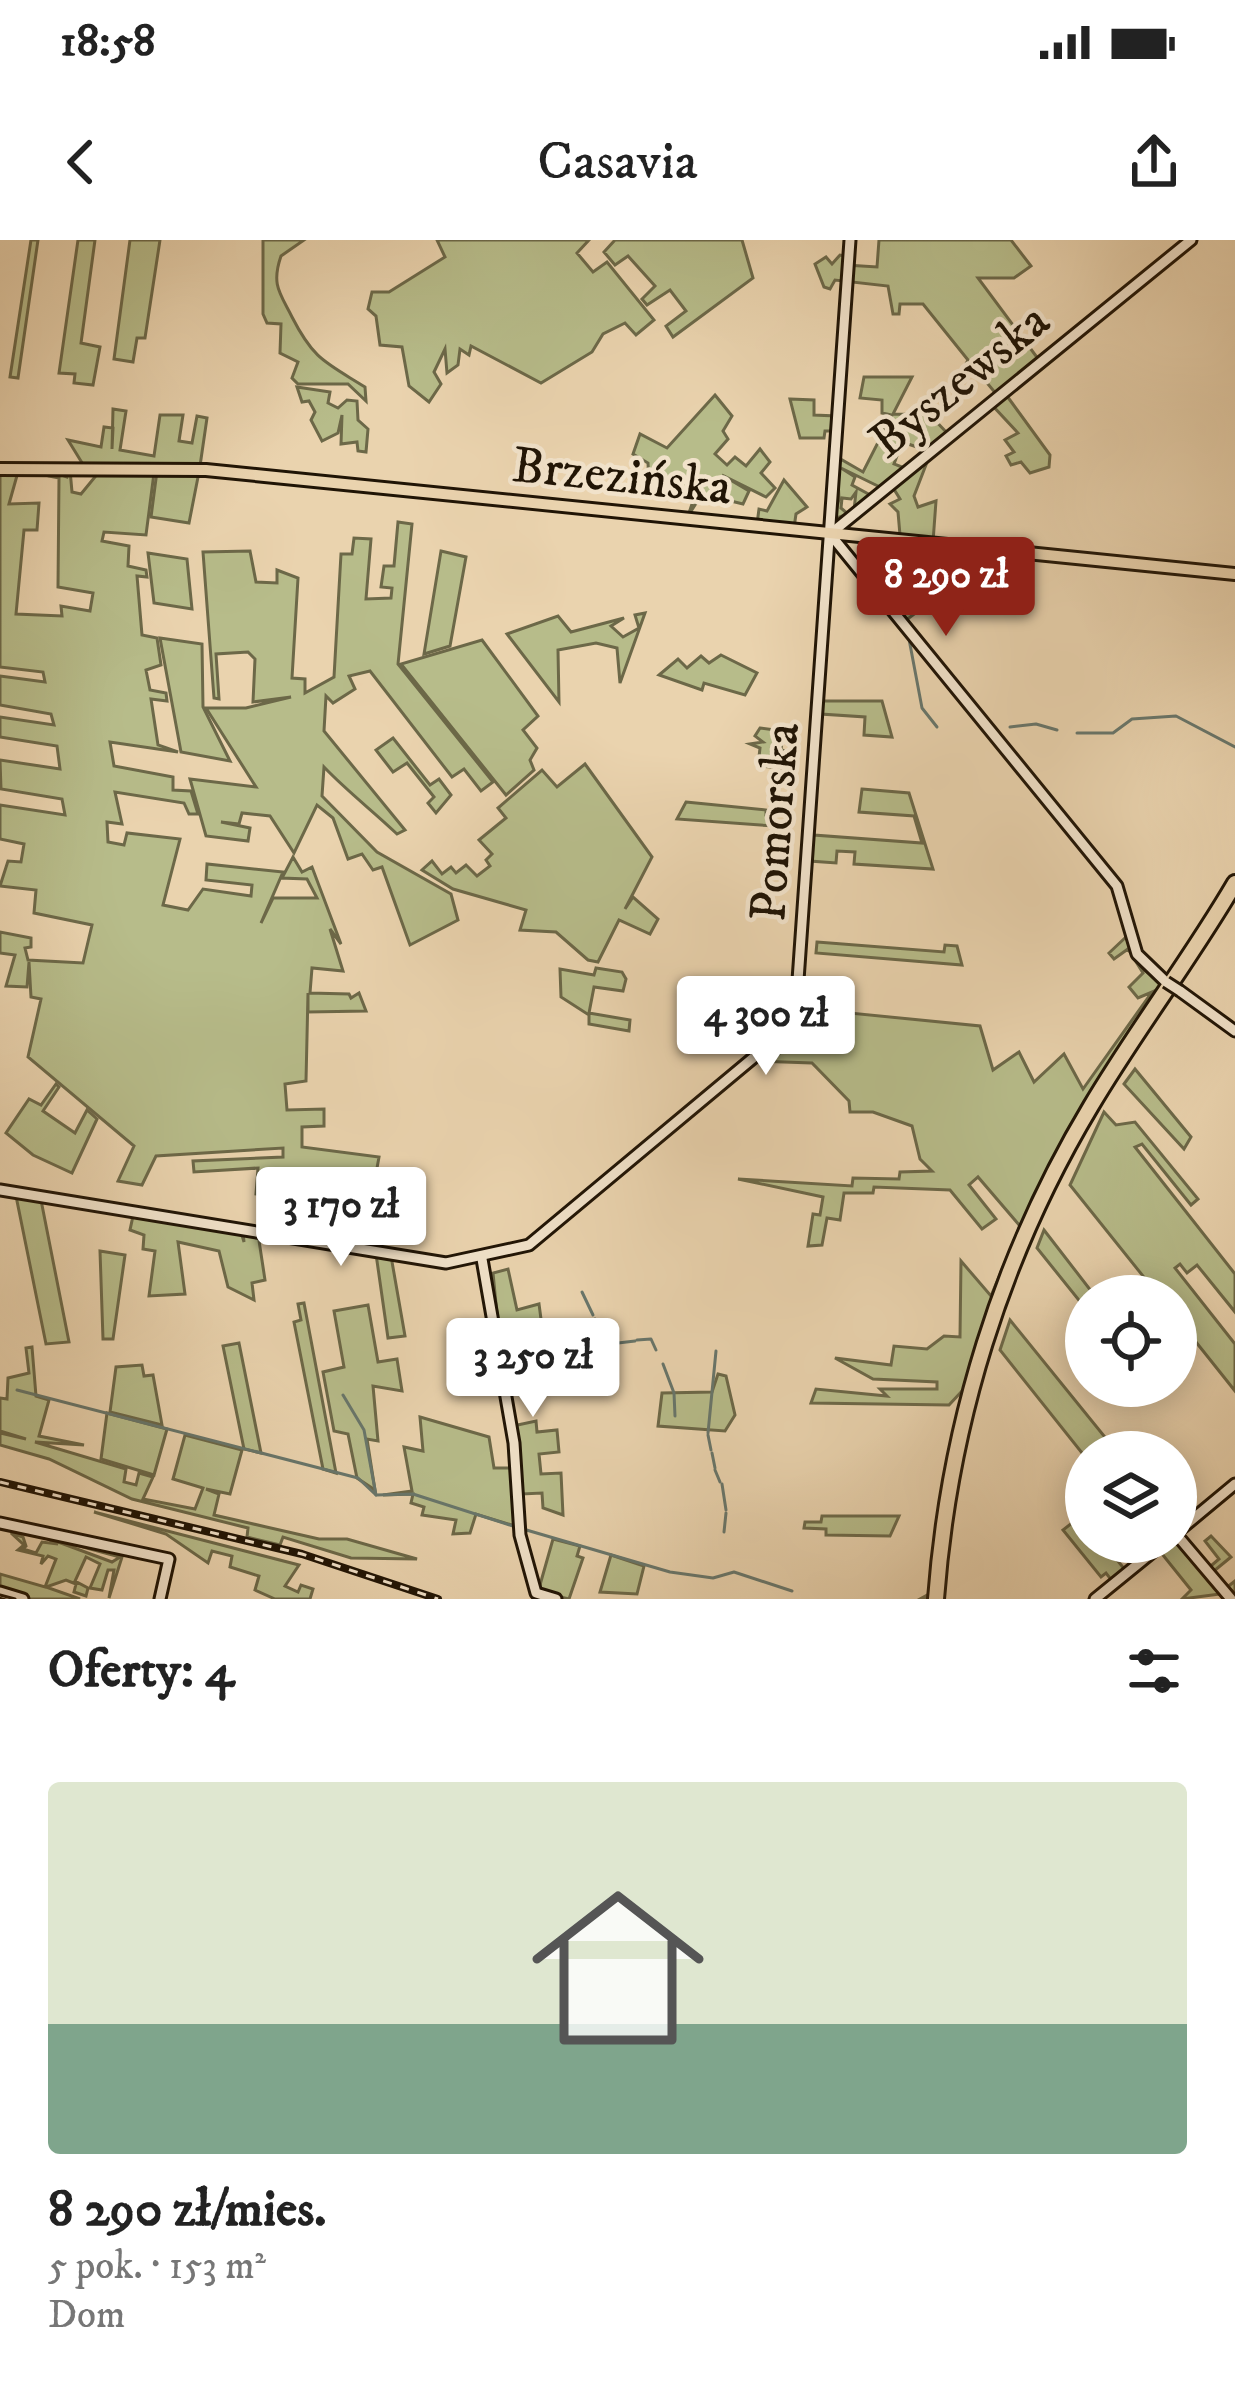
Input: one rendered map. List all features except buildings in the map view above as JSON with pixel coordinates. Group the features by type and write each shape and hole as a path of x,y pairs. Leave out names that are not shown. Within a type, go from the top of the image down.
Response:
{"highway":[{"path":"938,1599 958,1467 979,1378 1017,1267 1067,1153 1235,883"},
{"path":"1067,1153 1235,894"}],"main road":[{"name":"Brzezińska","path":"0,469 206,470 1235,574"}],"street":[{"name":"Pomorska","path":"0,1190 442,1262 482,1258 530,1244 798,1019 850,240"},
{"name":"Byszewska","path":"830,534 1191,240"},
{"path":"830,534 1116,884 1127,904 1138,956 1235,1031"},
{"path":"482,1258 515,1448 520,1535 536,1593 556,1599"},
{"path":"1197,1516 1235,1484"},
{"path":"0,1523 171,1562 160,1599"},
{"path":"1197,1558 1231,1599"},
{"path":"1096,1599 1140,1563"},
{"path":"0,1592 23,1599"}],"green space":[{"path":"31,240 38,240 18,378 10,377"},
{"path":"78,240 95,240 81,343 100,347 93,385 74,383 75,374 59,373"},
{"path":"130,240 160,240 145,338 137,338 133,362 114,359"},
{"path":"263,240 304,240 281,256 277,282 281,295 307,343 330,365 365,387 366,401 348,384 298,384 292,378 298,362 280,353 281,324 267,323 263,314"},
{"path":"437,240 589,240 577,253 593,272 607,262 654,320 636,335 625,323 603,334 592,352 541,383 471,346 469,355 460,349 458,365 447,373 445,349 434,372 441,384 429,402 409,386 402,347 380,345 376,316 368,309 372,292 389,292 445,257"},
{"path":"615,240 742,240 753,278 673,337 666,326 686,311 670,290 647,305 642,299 655,286 628,256 615,265 604,252"},
{"path":"879,240 1011,240 1031,266 1014,278 978,278 1039,360 997,395 978,372 961,373 968,360 923,304 900,304 899,314 893,314 888,286 835,280 830,289 824,287 815,264 826,257 832,264 840,255 846,256 846,265 877,267"},
{"path":"864,377 912,377 893,414 930,415 949,435 929,451 902,442 894,464 907,469 882,488 841,468 855,477 852,485 872,496 854,510 856,492 851,499 842,498 841,508 848,514 834,519 839,499 837,457 863,472 892,415 882,413 882,400 860,398"},
{"path":"297,387 330,392 328,403 338,408 347,400 357,401 358,420 368,429 366,452 358,451 357,442 341,444 342,415 338,433 322,441 311,420 315,412 309,401 302,402"},
{"path":"715,395 732,416 723,431 728,439 715,454 727,465 735,457 746,466 760,449 770,462 761,473 775,488 766,497 722,475 749,491 743,504 702,494 688,516 695,495 649,484 648,463 633,454 640,434 667,448"},
{"path":"1007,396 1050,455 1049,467 1030,473 1021,462 1011,465 1006,456 1014,452 1005,440 1018,433 992,405"},
{"path":"790,399 814,400 814,415 836,416 834,431 825,431 824,438 800,438"},
{"path":"113,409 126,411 120,450 154,456 160,415 183,415 179,441 192,443 197,416 207,418 200,466 84,466 68,440 101,447 104,427 113,428"},
{"path":"929,457 914,496 918,507 936,501 933,542 886,535 900,535 898,512 890,504 900,499 892,486"},
{"path":"49,470 67,477 70,470 72,492 81,494 99,472 154,473 146,535 104,532 102,541 129,546 128,566 146,570 147,577 137,576 142,635 157,638 161,665 146,670 150,690 166,693 167,701 151,699 158,745 178,752 110,742 114,766 173,777 173,790 191,791 198,814 189,814 184,803 115,792 122,824 107,822 108,842 124,845 127,833 180,839 163,905 188,910 203,889 251,896 252,885 206,880 207,864 283,872 261,923 273,898 317,898 307,879 282,878 293,857 302,872 312,867 341,944 330,929 343,971 312,968 310,993 349,994 351,998 359,993 366,1011 308,1012 308,993 306,1081 285,1084 287,1110 324,1109 324,1126 302,1127 302,1147 379,1157 375,1179 324,1171 318,1217 312,1216 312,1201 279,1197 277,1209 269,1208 270,1196 256,1194 258,1168 194,1172 193,1161 283,1157 283,1148 156,1156 142,1185 118,1181 134,1146 28,1057 41,999 31,997 29,962 27,987 6,986 15,955 0,953 0,932 31,938 31,947 25,948 28,960 83,963 92,925 34,913 36,890 0,886 8,861 21,862 24,844 0,839 0,805 65,815 62,799 1,789 0,760 60,769 57,746 0,737 0,717 54,725 51,714 0,705 0,676 45,682 43,672 0,667 0,472 18,472 9,504 39,503 37,530 24,530 16,614 62,616 61,606 90,611 93,593 58,587 59,478 49,476"},
{"path":"157,471 199,472 189,523 151,517"},
{"path":"784,480 807,507 796,514 794,528 757,524 759,509 767,511"},
{"path":"398,522 412,524 398,664 493,782 481,791 464,769 452,777 370,671 349,676 355,689 333,703 326,696 324,731 405,830 397,834 324,767 322,796 377,852 451,894 458,920 410,945 382,867 373,870 362,854 348,859 333,818 317,805 294,853 270,816 242,813 239,824 221,822 250,828 248,841 206,836 190,779 256,787 206,708 246,708 291,697 253,702 255,659 248,652 216,654 219,699 214,698 203,552 250,551 256,582 277,583 277,570 298,578 292,678 305,679 305,693 334,677 341,554 352,554 354,538 371,539 366,599 391,598 392,588 381,587 384,566 394,566"},
{"path":"903,543 929,545 930,587 935,588 935,574 946,575 952,598 942,593 905,621 892,607 906,591 897,585 908,577 892,567"},
{"path":"441,551 466,557 450,646 424,654"},
{"path":"148,553 187,559 192,609 154,603"},
{"path":"645,613 620,683 617,648 596,643 558,650 559,702 507,634 558,616 571,632 624,618 611,626 623,637 639,628 635,615"},
{"path":"160,638 202,644 203,707 230,761 181,752"},
{"path":"482,640 538,716 523,730 537,748 530,760 534,770 506,795 401,664"},
{"path":"721,655 757,673 745,695 704,683 702,690 659,675 678,659 687,668 701,656 709,663"},
{"path":"822,701 882,701 892,737 864,735 865,717 821,714"},
{"path":"760,728 783,731 781,750 793,752 796,769 758,766 760,748 750,744 763,742 755,736"},
{"path":"393,738 430,785 439,779 451,795 436,813 428,803 434,797 407,763 393,772 376,750"},
{"path":"585,764 652,857 625,909 633,897 658,919 650,934 619,920 598,962 588,960 556,932 520,930 526,910 453,889 422,870 432,861 442,874 451,867 456,873 466,865 477,876 490,866 486,860 492,854 479,840 506,818 498,808 542,770 557,787"},
{"path":"862,789 909,793 933,869 854,864 855,852 837,851 836,863 810,861 813,828 814,835 922,843 914,816 859,812"},
{"path":"686,802 766,810 766,815 774,817 774,826 677,819"},
{"path":"1126,937 1140,967 1167,986 1094,1097 986,1331 934,1599 920,1599 929,1594 941,1494 963,1390 949,1405 811,1403 816,1389 887,1396 880,1389 937,1389 937,1382 873,1379 835,1358 891,1365 894,1346 927,1349 944,1336 960,1337 961,1261 991,1296 1020,1226 978,1177 969,1185 996,1219 982,1229 950,1190 874,1187 873,1193 844,1193 840,1220 827,1218 822,1245 808,1246 813,1214 820,1215 823,1197 738,1179 852,1186 853,1178 899,1179 900,1172 932,1171 920,1159 912,1126 873,1112 850,1112 849,1101 812,1063 752,1061 762,1053 774,1058 782,1051 775,1042 789,1032 793,1036 800,1008 980,1026 993,1070 1019,1052 1034,1082 1064,1054 1083,1089 1152,992 1138,998 1129,987 1143,973 1128,949 1114,959 1109,953"},
{"path":"817,942 944,952 945,945 957,946 962,965 816,953"},
{"path":"596,968 622,972 626,979 623,991 594,987 589,1013 630,1020 629,1031 589,1024 589,1015 561,997 560,969 594,975"},
{"path":"1135,1069 1191,1137 1184,1149 1124,1084"},
{"path":"56,1084 59,1087 43,1111 75,1133 87,1110 97,1119 72,1173 33,1155 6,1133 29,1099 41,1105"},
{"path":"1104,1112 1116,1125 1135,1122 1198,1199 1191,1205 1142,1144 1135,1147 1235,1274 1235,1312 1197,1265 1187,1273 1180,1264 1175,1268 1181,1275 1142,1275 1070,1185"},
{"path":"16,1196 41,1200 69,1342 46,1344"},
{"path":"133,1216 241,1232 244,1242 243,1232 258,1234 265,1280 252,1283 254,1300 228,1287 219,1251 178,1242 185,1294 149,1296 155,1251 143,1249 144,1235 130,1230"},
{"path":"1044,1230 1079,1275 1065,1275 1065,1283 1037,1248"},
{"path":"100,1251 125,1255 113,1339 103,1339"},
{"path":"376,1254 391,1256 405,1336 388,1338"},
{"path":"508,1269 517,1310 539,1304 543,1334 500,1345 493,1273"},
{"path":"1197,1296 1235,1344 1235,1391 1197,1343"},
{"path":"304,1303 336,1473 323,1469 294,1322 301,1320 298,1304"},
{"path":"368,1305 378,1362 397,1359 402,1391 373,1386 378,1441 367,1439 375,1490 357,1478 348,1434 334,1431 323,1372 344,1367 334,1311"},
{"path":"1010,1320 1065,1388 1065,1407 1081,1407 1100,1431 1065,1432 1000,1350"},
{"path":"239,1343 261,1453 244,1449 223,1346"},
{"path":"32,1347 36,1396 49,1400 39,1436 84,1445 35,1442 126,1469 124,1482 136,1485 139,1473 153,1477 143,1499 195,1509 203,1488 173,1479 185,1435 242,1450 230,1494 206,1489 219,1494 214,1515 319,1539 347,1539 417,1559 351,1558 283,1537 280,1545 247,1537 248,1528 132,1499 49,1459 0,1445 0,1433 26,1439 0,1431 0,1398 7,1399 8,1378 29,1373 26,1348"},
{"path":"142,1365 144,1376 153,1375 162,1425 110,1412 116,1367"},
{"path":"718,1374 726,1376 735,1415 725,1431 658,1426 662,1393 712,1392"},
{"path":"107,1413 167,1429 154,1475 101,1459"},
{"path":"420,1417 489,1437 494,1468 514,1468 518,1527 476,1514 470,1533 453,1534 456,1520 422,1515 424,1507 411,1503 413,1494 383,1495 412,1491 404,1447 423,1451"},
{"path":"536,1421 537,1432 557,1430 559,1452 539,1454 541,1474 561,1473 563,1515 543,1508 542,1493 522,1494 513,1426"},
{"path":"94,1512 299,1565 285,1586 298,1592 301,1585 313,1589 310,1599 275,1599 255,1590 259,1576 230,1567 232,1556 212,1551 208,1563 166,1534"},
{"path":"822,1516 899,1516 890,1536 826,1535 826,1529 804,1528 805,1522 821,1522"},
{"path":"11,1533 23,1537 26,1546 23,1549 36,1553 42,1542 58,1544 42,1536 112,1562 120,1557 72,1544 123,1554 109,1598 114,1570 108,1570 102,1590 90,1588 100,1564 86,1557 75,1581 88,1588 86,1596 74,1592 76,1584 66,1580 46,1587 80,1599 29,1599 0,1590 0,1574 45,1587 56,1559 48,1556 41,1564 43,1556 18,1550 24,1545"},
{"path":"1211,1536 1231,1557 1209,1575 1226,1588 1235,1581 1235,1592 1182,1599 1191,1590 1169,1563 1197,1561 1205,1571 1219,1559 1205,1541"},
{"path":"553,1539 580,1546 577,1556 583,1558 569,1599 538,1592"},
{"path":"611,1555 644,1566 637,1594 600,1592"},
{"path":"1090,1563 1120,1563 1126,1571 1113,1582 1106,1573 1101,1577"}],"waterway":[{"path":"909,639 922,708 937,727"},
{"path":"1077,733 1113,733 1132,719 1176,716 1235,747"},
{"path":"1010,727 1036,724 1057,730"},
{"path":"582,1292 593,1315"},
{"path":"595,1319 599,1338"},
{"path":"637,1340 651,1339 656,1350"},
{"path":"601,1345 635,1341"},
{"path":"708,1433 716,1351"},
{"path":"663,1364 674,1393 675,1416"},
{"path":"17,1390 358,1478 376,1495"},
{"path":"343,1395 364,1430 376,1495 413,1494 516,1527"},
{"path":"708,1435 711,1450"},
{"path":"712,1453 715,1468"},
{"path":"715,1470 720,1482"},
{"path":"722,1484 726,1510"},
{"path":"724,1532 726,1513"},
{"path":"523,1529 670,1572 713,1578 734,1572 792,1591"}],"tram line":[{"path":"0,1595 15,1599"}],"railway":[{"path":"0,1482 302,1554 438,1599"}]}
